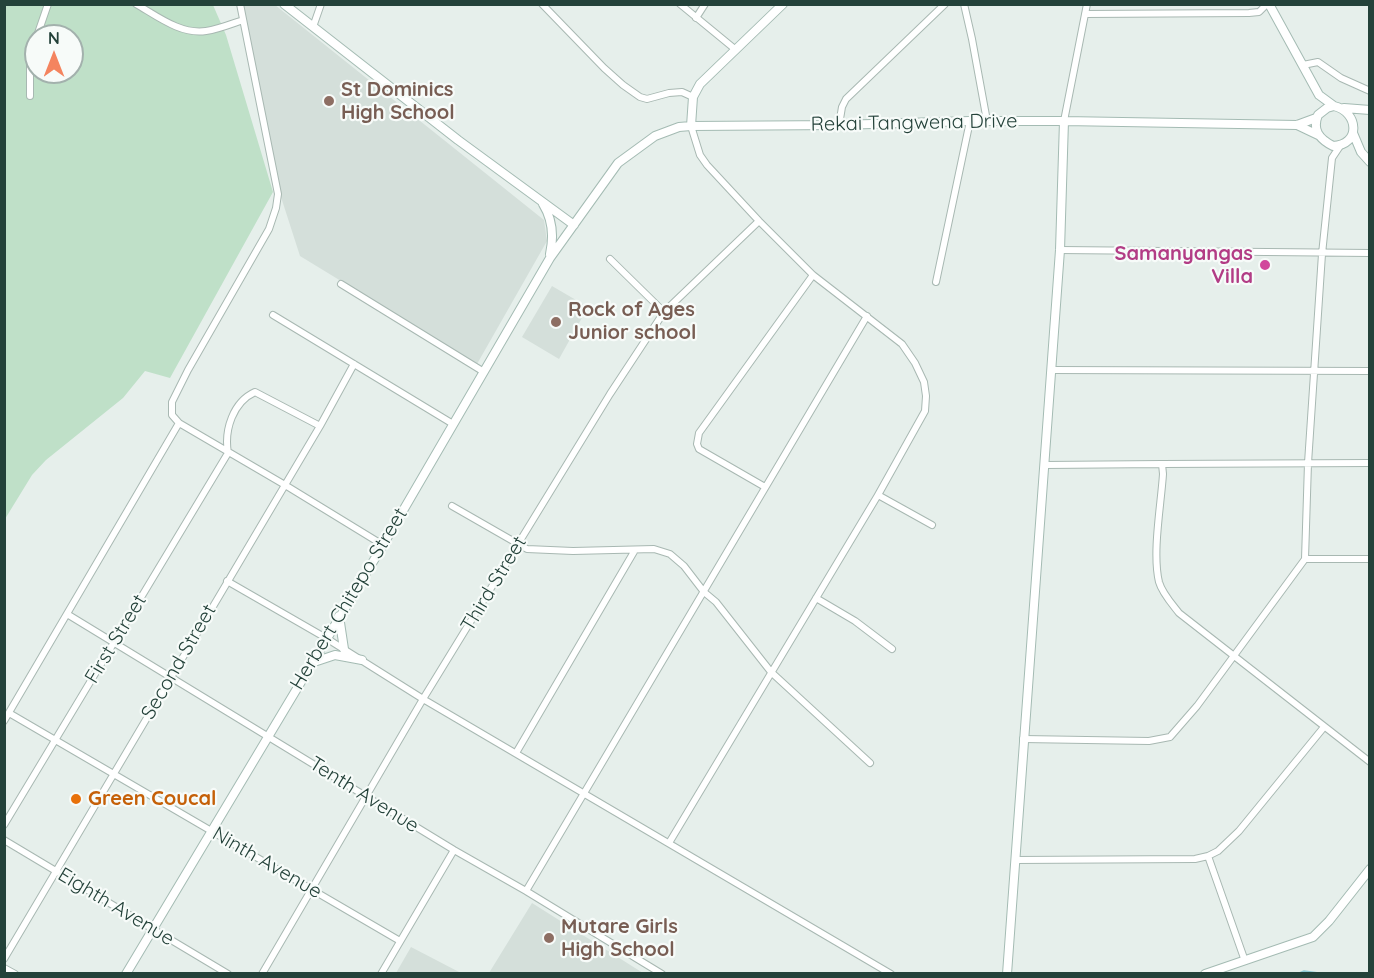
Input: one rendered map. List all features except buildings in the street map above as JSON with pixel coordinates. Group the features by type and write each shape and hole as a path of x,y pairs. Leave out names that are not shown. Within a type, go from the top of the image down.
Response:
{"street":[{"path":"41,24 48,4"},
{"path":"136,4 177,27 192,32 207,31 243,20"},
{"path":"170,438 172,402 269,229 276,208 278,194 240,4"},
{"path":"284,4 458,140 574,225"},
{"path":"313,27 321,4"},
{"path":"542,4 604,68 640,97 647,99 681,92 693,96"},
{"path":"680,4 736,50"},
{"path":"696,18 705,4"},
{"path":"669,843 878,495 925,411 924,382 902,344 813,275 759,221 707,165 700,154 691,126 693,96 700,84 783,4"},
{"path":"839,125 846,99 945,4"},
{"path":"964,4 987,121"},
{"path":"1007,974 1060,250 1064,121 1087,4"},
{"path":"1198,13 1199,4"},
{"path":"1085,14 1249,14 1259,12 1268,4 1319,94 1339,107 1353,128 1361,152 1370,162"},
{"path":"1303,65 1318,62 1341,78 1370,91"},
{"path":"30,84 30,96"},
{"path":"1318,135 1319,94"},
{"path":"1297,125 1317,117 1327,108 1367,109"},
{"path":"1332,158 1350,141 1358,114 1367,109"},
{"path":"936,282 970,121"},
{"name":"Rekai Tangwena Drive","path":"574,225 618,163 655,136 679,127 970,121 1297,125"},
{"path":"1297,125 1318,135 1333,147 1343,146 1361,152"},
{"path":"1023,739 1149,741 1170,736 1197,706 1305,559 1308,463 1322,254 1332,158 1325,142"},
{"path":"534,195 542,202 550,217 553,238 550,258"},
{"name":"Third Street","path":"262,974 423,699 610,394 664,312 759,221"},
{"name":"Herbert Chitepo Street","path":"126,974 267,735 383,545 550,258 574,225"},
{"path":"1060,250 1370,254"},
{"path":"610,259 664,312"},
{"path":"765,487 699,449 697,440 699,433 813,275"},
{"path":"341,284 484,372"},
{"path":"273,315 453,424"},
{"path":"526,891 867,316"},
{"name":"Second Street","path":"4,959 320,426 354,364"},
{"path":"1051,370 1370,371"},
{"path":"228,453 225,438 231,421 240,402 255,392 320,426"},
{"path":"172,415 179,423 383,545"},
{"path":"4,721 179,423"},
{"name":"First Street","path":"4,825 228,453"},
{"path":"1045,465 1370,463"},
{"path":"1162,464 1157,557 1159,584 1179,613 1370,762"},
{"path":"878,495 932,525"},
{"path":"452,506 527,549 654,549 670,554 684,566 716,602 771,672 870,763"},
{"path":"516,753 635,550"},
{"path":"1305,559 1370,560"},
{"path":"227,581 891,974"},
{"path":"816,598 855,621 892,649"},
{"name":"Tenth Avenue","path":"67,614 662,974"},
{"path":"339,616 344,649"},
{"path":"311,663 335,655 362,660"},
{"name":"Ninth Avenue","path":"9,713 400,941"},
{"path":"1015,860 1195,859 1208,856 1218,851 1239,831 1324,727"},
{"name":"Eighth Avenue","path":"4,840 228,974"},
{"path":"381,974 454,850"},
{"path":"1208,856 1245,961"},
{"path":"1205,974 1313,937 1329,921 1370,869"},
{"path":"4,968 15,974"}],"shaded area":[{"name":"St Dominics High School","path":"243,5 275,5 544,220 547,241 477,364 300,256 281,197"},
{"name":"Rock of Ages Junior school","path":"552,286 588,307 559,359 522,337"},
{"name":"Mutare Girls High School","path":"532,903 643,973 489,973"},
{"path":"411,947 461,973 396,973"}],"green space":[{"path":"5,5 213,5 226,35 273,192 170,378 145,371 123,398 46,460 32,475 5,519"}],"waterway":[{"path":"1297,974 1304,971 1326,974"}],"place":[{"name":"St Dominics High School","path":"329,101"},
{"name":"Samanyangas Villa","path":"1265,265"},
{"name":"Rock of Ages Junior school","path":"556,322"},
{"name":"Green Coucal","path":"76,799"},
{"name":"Mutare Girls High School","path":"549,938"}]}
